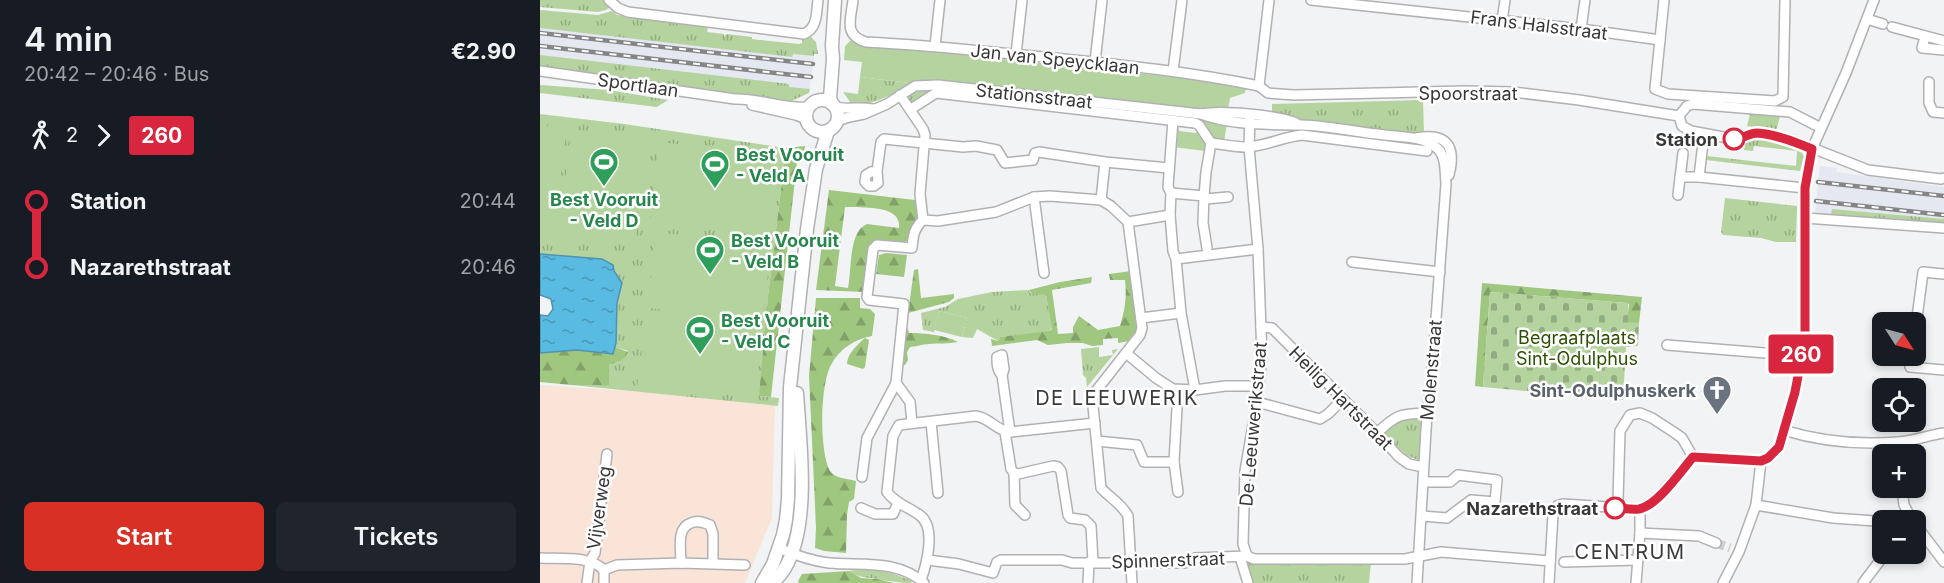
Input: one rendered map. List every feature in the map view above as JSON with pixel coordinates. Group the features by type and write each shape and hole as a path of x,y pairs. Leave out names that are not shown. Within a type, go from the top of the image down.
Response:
{"main road":[{"path":"828,131 818,131 820,111 830,98 835,0"},
{"path":"816,168 828,131 837,121 838,114 820,111"},
{"path":"762,583 773,564 783,536 788,499 790,387 816,168 820,111"},
{"path":"773,583 784,570 792,554 800,520 799,421 794,362"}],"street":[{"path":"609,0 618,8 628,12 804,34 811,31 816,23 818,0"},
{"name":"Jan van Speycklaan","path":"853,0 850,28 853,35 866,42 934,46 1095,62 1173,71 1258,86"},
{"path":"934,46 940,0"},
{"path":"1016,54 1022,0"},
{"path":"1095,62 1102,0"},
{"path":"1173,71 1182,0"},
{"path":"1258,86 1269,0"},
{"name":"Frans Halsstraat","path":"1311,0 1380,4 1660,40"},
{"path":"1502,21 1505,0"},
{"path":"1581,29 1585,0"},
{"path":"1664,0 1655,89 1668,94 1775,101 1783,97 1785,0"},
{"path":"1693,457 1761,461 1768,458 1779,447 1795,392 1805,339 1805,188 1812,149 1846,73 1874,0"},
{"path":"1867,19 1944,41"},
{"path":"1925,37 1922,48 1944,50"},
{"name":"Sportlaan","path":"540,71 735,99 749,99 820,111"},
{"path":"1929,82 1929,103 1933,112 1944,113"},
{"name":"Stationsstraat","path":"837,121 864,114 887,104 915,86 938,85 1201,114 1213,111 1250,119 1282,119 1301,125 1414,138 1437,136 1444,140 1450,148 1452,157 1446,184"},
{"name":"Spoorstraat","path":"1258,86 1268,93 1294,95 1465,91 1527,93 1679,116"},
{"name":"Stationsstraat","path":"911,109 936,93 1173,120 1199,125 1210,143"},
{"path":"900,95 911,109 925,135 920,194 923,220"},
{"path":"1821,128 1800,116 1776,110 1693,104 1687,106 1679,116 1685,129 1704,134 1738,139 1756,133 1792,140 1868,170 1944,178"},
{"name":"Stationsstraat","path":"820,111 865,107 873,109"},
{"name":"De Leeuwerikstraat","path":"1248,583 1244,557 1245,471 1262,356 1258,249 1249,147 1250,119"},
{"path":"1173,120 1168,187 1170,216 1181,313 1195,390"},
{"path":"1699,177 1704,134"},
{"path":"1207,248 1203,223 1210,143 1249,147 1288,136 1302,135 1427,151"},
{"path":"877,171 881,142 885,139 963,147 976,146 997,150 1005,163 1028,162 1033,160 1035,153 1039,152 1105,162 1169,168"},
{"path":"1677,193 1681,154"},
{"path":"1101,200 1105,162"},
{"path":"1678,174 1805,188"},
{"name":"Molenstraat","path":"1417,583 1426,413 1431,386 1446,184"},
{"path":"1170,193 1205,198 1228,197"},
{"path":"1034,197 1044,273"},
{"path":"862,477 867,438 896,383 904,304 869,300 867,297 873,249 877,245 912,248 913,235 917,225 923,220 938,221 996,212 1034,197 1101,200 1128,222 1142,328 1140,335 1092,396 1101,488 1124,508 1128,516 1132,583"},
{"path":"1128,222 1170,216"},
{"path":"1805,218 1944,228"},
{"path":"1176,259 1258,249"},
{"path":"1352,262 1440,272"},
{"path":"1918,312 1923,272 1944,274"},
{"path":"1141,318 1181,313"},
{"name":"Heilig Hartstraat","path":"1261,327 1272,328 1399,457 1409,464 1423,467"},
{"path":"1667,345 1801,356"},
{"path":"1126,353 1162,383 1178,390 1258,386"},
{"path":"1910,366 1944,370"},
{"path":"1002,375 1011,469 1014,473 1015,505 1025,515"},
{"path":"896,383 910,402 912,423"},
{"path":"1178,390 1174,462 1178,492"},
{"path":"1257,402 1320,419 1342,399"},
{"path":"1377,433 1400,415 1426,413"},
{"path":"1620,508 1618,490 1620,431 1630,415 1640,413 1676,433 1682,438 1693,457"},
{"path":"779,548 792,554 828,563 884,565 910,573 922,582 928,560 928,526 924,518 891,499 886,489 892,436 899,425 976,416 984,417 1008,432 1095,423"},
{"path":"931,422 938,493"},
{"path":"1783,430 1808,438 1871,442 1899,442 1944,433"},
{"path":"1096,441 1137,445 1144,462 1174,462"},
{"name":"Vijverweg","path":"587,583 590,561 596,553 607,454"},
{"path":"1549,583 1553,514 1557,506 1563,504 1640,509 1657,498 1693,457"},
{"path":"1723,583 1734,550 1756,505 1761,461"},
{"path":"1014,473 1053,466 1058,467 1061,471 1068,515 1070,518 1085,520 1091,526 1091,562 1088,583"},
{"path":"1422,516 1447,518 1471,500 1495,502 1497,480 1458,475 1450,482 1424,482"},
{"path":"861,508 875,514 887,515 893,514 898,503"},
{"path":"1756,505 1833,518 1872,521"},
{"path":"1636,583 1640,509"},
{"path":"681,563 681,530 684,525 695,521 710,525 713,534 713,563"},
{"path":"1640,533 1699,536 1716,543"},
{"path":"1926,538 1944,562"},
{"name":"Spinnerstraat","path":"928,560 959,564 993,578 997,562 1002,560 1062,560 1072,563 1185,562 1195,558 1244,557 1254,559 1418,558 1441,552 1550,561"},
{"path":"540,558 590,561 604,570 604,583"},
{"path":"1564,562 1638,560"},
{"path":"604,570 617,565 681,563 745,565"},
{"path":"1863,583 1877,564"}],"shaded area":[{"path":"540,11 708,26 707,44 814,56 809,93 540,66"},
{"path":"1820,166 1837,168 1836,172 1944,187 1944,219 1832,209 1832,214 1815,213"},
{"path":"540,385 775,401 772,518 745,583 540,583"}],"green space":[{"path":"540,0 606,0 609,8 598,12 540,7"},
{"path":"540,10 598,15 612,11 617,15 708,25 707,32 724,34 724,36 727,34 799,44 802,43 802,38 811,37 816,42 818,54 814,56 793,54 792,57 540,28"},
{"path":"851,40 863,44 1220,82 1246,87 1245,93 1230,98 1228,110 1204,110 944,81 921,80 910,83 860,77 862,62 844,60 845,46"},
{"path":"540,55 789,84 789,87 810,89 809,93 789,102 540,67"},
{"path":"860,77 910,83 883,98 853,106 843,92 858,94"},
{"path":"540,85 609,90 668,100 657,107 540,93"},
{"path":"925,89 1189,116 1227,123 1224,142 1213,140 1202,123 937,91 914,103 908,101 909,95"},
{"path":"1423,100 1424,134 1304,121 1272,115 1272,104"},
{"path":"540,114 786,148 768,296 760,396 779,398 778,406 572,385 609,385 609,365 628,351 615,347 617,303 622,283 602,259 540,254"},
{"path":"1750,114 1780,116 1776,132 1747,126"},
{"path":"540,125 567,128 553,235 540,234"},
{"path":"1175,128 1179,128 1179,131 1196,133 1199,131 1206,142 1205,151 1173,147"},
{"name":"Best Vooruit - Veld D","path":"571,129 649,140 635,244 560,236"},
{"path":"1756,137 1801,147 1799,149 1804,156 1800,171 1706,160 1707,156 1796,166 1797,151 1754,146 1753,151 1744,150 1746,141"},
{"name":"Best Vooruit - Veld A","path":"659,142 780,155 771,236 650,224"},
{"path":"805,146 803,161 797,161 771,397 759,396 768,296 786,148"},
{"path":"829,190 915,200 918,219 907,241 903,243 879,242 865,292 816,290","holes":["845,207 887,211 898,220 899,228 867,224 861,228 852,252 848,288 835,286"]},
{"path":"1725,198 1797,206 1796,242 1776,242 1761,238 1723,235 1721,232"},
{"path":"1832,209 1944,219 1944,223 1815,213 1831,214"},
{"name":"Best Vooruit - Veld B","path":"656,232 771,245 763,320 648,308"},
{"path":"886,253 907,255 904,277 876,274 879,255"},
{"path":"918,269 921,298 954,294 954,298 949,302 908,313 914,270"},
{"path":"1131,271 1136,332 1129,341 1118,343 1118,338 1103,339 1103,345 1092,346 1083,343 1048,345 1037,340 992,346 991,339 998,341 1000,337 1052,329 1046,295 1032,294 1029,290 1092,277 1091,283 1052,290 1058,334 1073,333 1073,327 1079,316 1098,330 1120,326 1125,303 1125,280 1110,280 1109,274"},
{"path":"1482,283 1642,297 1639,323 1627,323 1629,304 1627,303 1490,292 1483,387 1475,386"},
{"path":"1029,290 1030,293 1046,295 1052,328 1049,332 1000,337 998,341 977,329 973,338 962,337 967,318 939,311 934,332 923,330 921,313 945,307 958,299 992,292"},
{"name":"Begraafplaats Sint-Odulphus","path":"1490,292 1628,303 1628,322 1639,323 1638,346 1626,347 1623,400 1483,387"},
{"path":"816,298 860,298 860,308 870,309 875,314 872,336 854,342 838,354 831,365 827,374 823,402 826,462 830,471 835,475 856,481 854,499 849,502 847,515 846,553 815,548 809,376"},
{"path":"939,311 967,318 962,337 934,330"},
{"name":"Best Vooruit - Veld C","path":"647,312 762,324 755,397 637,387"},
{"path":"905,329 908,329 909,333 935,335 958,342 910,347 907,352 908,360 903,365"},
{"path":"865,338 869,340 865,367 863,369 847,364 851,353"},
{"path":"615,347 628,352 624,359 609,365 609,385 540,382 540,353 577,350 610,354"},
{"path":"1099,347 1099,357 1113,355 1112,350 1118,349 1087,387 1086,378 1083,375 1081,349"},
{"path":"1416,416 1424,417 1420,461 1406,455 1384,434 1399,422"},
{"path":"1245,561 1371,562 1369,583 1250,583"},
{"path":"884,570 912,581 902,583 856,575 849,571"},
{"path":"849,571 861,578 894,583 799,583 798,581 802,574"}],"water":[{"path":"540,254 602,259 613,265 622,283 617,303 616,343 613,354 577,350 540,353 540,315 548,316 553,309 551,299 540,295"}],"tunnel":[{"path":"1716,543 1730,548"}],"railway":[{"path":"540,33 813,64"},
{"path":"540,46 811,77"},
{"path":"1818,182 1944,196"},
{"path":"1816,201 1944,215"}],"bus line":[{"name":"260","path":"1615,508 1640,509 1648,505 1693,457 1761,461 1768,458 1779,447 1795,392 1805,339 1805,188 1812,149 1792,140 1756,133 1742,139 1734,139"}],"place":[{"name":"Station","path":"1734,139"},
{"name":"Best Vooruit - Veld D","path":"604,188"},
{"name":"Best Vooruit - Veld A","path":"715,190"},
{"name":"Best Vooruit - Veld B","path":"710,276"},
{"name":"Best Vooruit - Veld C","path":"700,356"},
{"name":"Sint-Odulphuskerk","path":"1717,416"},
{"name":"Nazarethstraat","path":"1615,508"}],"district":[{"name":"DE LEEUWERIK","path":"1117,398"},
{"name":"CENTRUM","path":"1630,552"}]}
